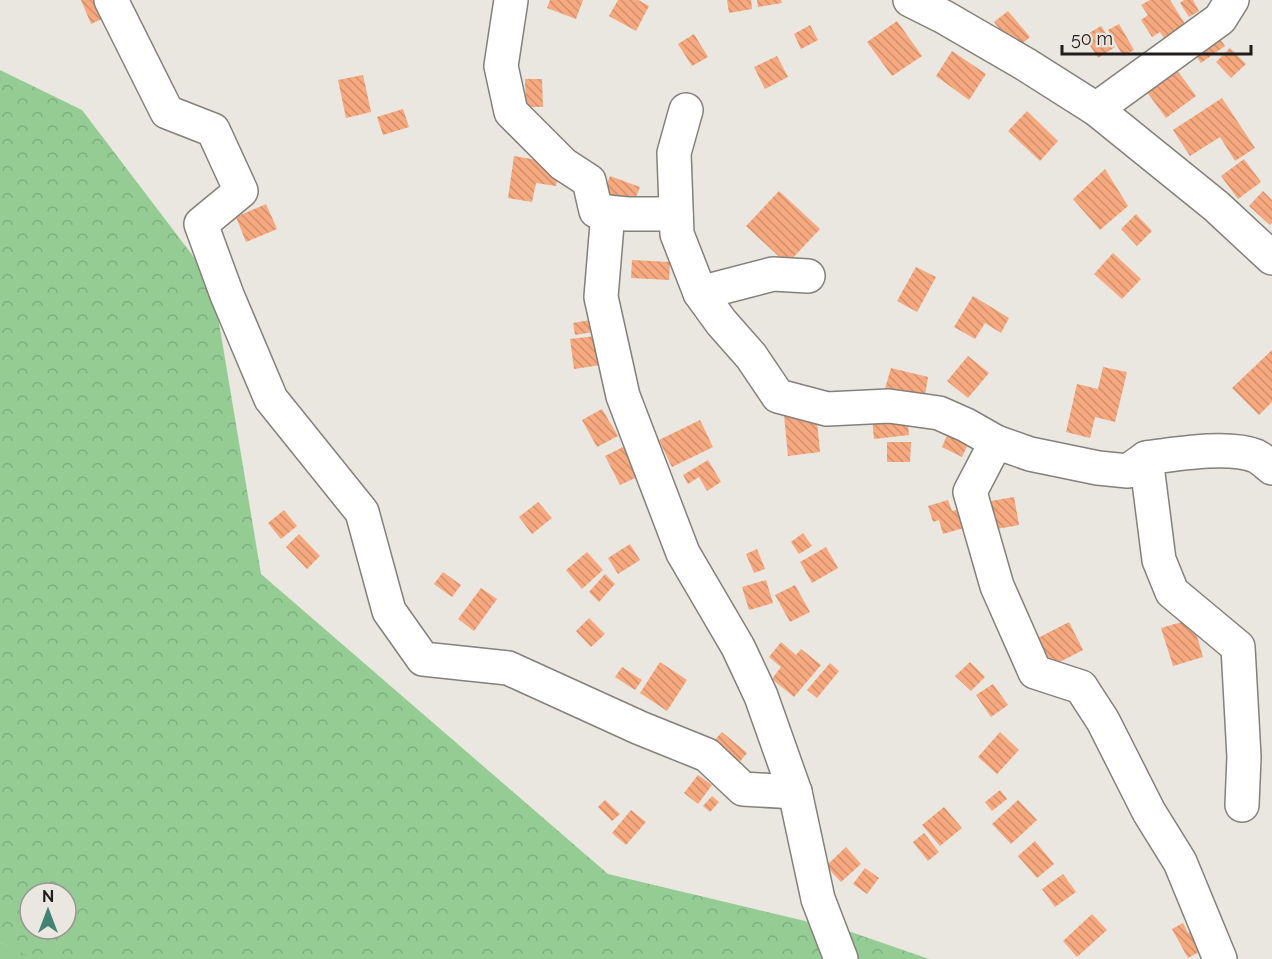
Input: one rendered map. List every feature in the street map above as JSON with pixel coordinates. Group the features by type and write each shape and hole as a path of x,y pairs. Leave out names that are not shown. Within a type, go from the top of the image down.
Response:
{"street":[{"path":"111,0 167,112 213,130 241,191 201,224 227,295 271,399 362,512 389,611 423,659 508,668 640,728 707,754 743,789 795,792"},
{"path":"511,0 501,66 511,112 563,164 589,181 596,211 676,214"},
{"path":"910,0 1025,64 1096,108 1216,206 1272,258"},
{"path":"1096,108 1214,24 1232,0"},
{"path":"686,110 674,153 677,234 700,293 721,322 751,356 778,396 827,409 889,406 939,413 996,442 1030,454 1098,468 1128,471 1146,458 1187,452 1233,452 1267,459"},
{"path":"608,212 601,297 623,396 683,553 738,647 761,696 795,792 818,899 841,959"},
{"path":"700,293 773,274 808,276"},
{"path":"996,442 970,492 997,586 1035,672 1081,687 1103,721 1149,812 1180,862 1220,959"},
{"path":"1146,458 1160,560 1172,592 1238,647 1244,758 1242,805"}],"green space":[{"path":"0,70 82,110 212,281 261,574 608,874 851,932 929,959 35,959 0,942"},
{"path":"0,942 33,957 35,959 0,959"}],"building":[{"path":"81,0 99,0 106,17 91,24"},
{"path":"550,0 583,0 576,19 547,8"},
{"path":"618,0 638,0 649,6 636,31 609,16"},
{"path":"727,0 751,0 752,9 729,13"},
{"path":"757,0 781,0 782,3 758,7"},
{"path":"1150,0 1170,0 1185,24 1164,38 1160,32 1152,37 1141,20 1148,15 1141,5"},
{"path":"1184,0 1193,0 1199,11 1189,17 1180,3"},
{"path":"1008,11 1030,37 1016,49 994,22"},
{"path":"897,21 922,56 892,76 867,42"},
{"path":"1119,24 1134,50 1123,56 1108,30"},
{"path":"810,25 818,40 801,49 794,34"},
{"path":"1101,26 1115,47 1098,58 1084,36"},
{"path":"1214,31 1225,46 1201,63 1190,48"},
{"path":"694,34 708,57 692,66 678,44"},
{"path":"1230,48 1246,64 1231,78 1216,62"},
{"path":"952,51 986,74 969,100 936,76"},
{"path":"777,56 788,77 765,89 754,67"},
{"path":"1171,62 1196,96 1166,118 1141,84"},
{"path":"363,75 371,112 346,118 338,80"},
{"path":"525,79 542,79 543,107 526,107"},
{"path":"1222,98 1255,148 1235,161 1220,137 1190,156 1173,130"},
{"path":"403,109 409,127 383,135 377,117"},
{"path":"1027,111 1058,141 1040,161 1008,131"},
{"path":"514,156 560,164 556,186 536,183 532,202 508,198"},
{"path":"1244,159 1261,182 1238,199 1221,176"},
{"path":"1105,169 1128,206 1100,230 1073,199"},
{"path":"610,176 640,187 630,212 603,194"},
{"path":"779,191 820,229 787,264 746,226"},
{"path":"1263,191 1272,200 1272,223 1270,225 1249,206"},
{"path":"266,204 277,229 246,242 236,217"},
{"path":"1136,214 1152,231 1137,246 1121,229"},
{"path":"1113,253 1141,279 1122,299 1094,274"},
{"path":"632,260 670,262 669,280 631,278"},
{"path":"916,267 936,277 917,312 897,301"},
{"path":"973,296 1009,318 1001,333 985,323 975,339 954,327"},
{"path":"596,319 599,331 575,335 573,323"},
{"path":"604,335 607,364 574,369 570,339"},
{"path":"1272,350 1272,402 1259,415 1232,388"},
{"path":"968,356 989,373 968,398 947,381"},
{"path":"1103,367 1127,372 1115,422 1095,417 1090,438 1066,432 1077,384 1098,389"},
{"path":"891,368 928,377 924,402 884,392"},
{"path":"602,409 618,436 597,447 582,420"},
{"path":"816,412 820,452 788,456 784,415"},
{"path":"907,414 909,435 874,439 872,418"},
{"path":"700,420 713,447 672,467 659,440"},
{"path":"948,433 969,442 962,457 942,447"},
{"path":"633,442 648,472 620,485 605,456"},
{"path":"887,442 911,442 910,462 887,462"},
{"path":"708,460 721,482 707,491 699,477 688,484 683,475"},
{"path":"1014,497 1019,525 996,529 991,501"},
{"path":"948,500 952,511 969,506 974,525 943,534 939,520 933,522 928,506"},
{"path":"538,502 552,518 532,534 519,517"},
{"path":"284,510 297,526 281,539 268,523"},
{"path":"803,533 812,546 799,554 791,542"},
{"path":"299,534 320,556 307,569 286,547"},
{"path":"630,544 640,560 618,574 608,558"},
{"path":"826,547 838,568 812,583 800,562"},
{"path":"757,549 765,569 754,573 746,554"},
{"path":"587,552 603,570 582,589 566,570"},
{"path":"443,572 461,585 452,597 434,584"},
{"path":"605,574 615,584 599,602 589,592"},
{"path":"766,580 773,603 749,610 742,587"},
{"path":"795,585 810,612 790,622 775,595"},
{"path":"481,588 497,599 474,631 458,619"},
{"path":"589,618 605,634 591,647 576,631"},
{"path":"1192,619 1203,657 1173,666 1161,628"},
{"path":"1069,622 1083,650 1050,667 1036,639"},
{"path":"781,642 796,655 801,649 821,665 794,697 772,679 781,667 769,657"},
{"path":"660,662 687,680 667,711 640,693"},
{"path":"970,662 985,677 971,691 955,676"},
{"path":"830,663 839,671 817,698 807,690"},
{"path":"622,667 642,680 635,690 615,677"},
{"path":"993,684 1008,705 991,717 976,695"},
{"path":"722,732 747,753 733,770 713,742"},
{"path":"1000,732 1019,750 997,774 978,757"},
{"path":"698,775 712,785 698,804 684,793"},
{"path":"1000,790 1007,799 992,811 985,802"},
{"path":"712,796 719,802 710,812 703,806"},
{"path":"605,800 620,814 612,821 598,807"},
{"path":"1018,800 1037,820 1011,844 992,824"},
{"path":"944,807 962,828 940,846 922,825"},
{"path":"631,810 646,822 626,845 612,833"},
{"path":"924,833 939,852 928,861 913,842"},
{"path":"1035,841 1054,864 1037,878 1018,856"},
{"path":"846,847 861,864 841,882 826,866"},
{"path":"865,868 879,878 867,894 853,884"},
{"path":"1063,874 1076,892 1055,907 1042,889"},
{"path":"1092,914 1107,930 1077,957 1063,941"},
{"path":"1183,923 1188,933 1196,929 1206,948 1188,958 1172,929"}]}
